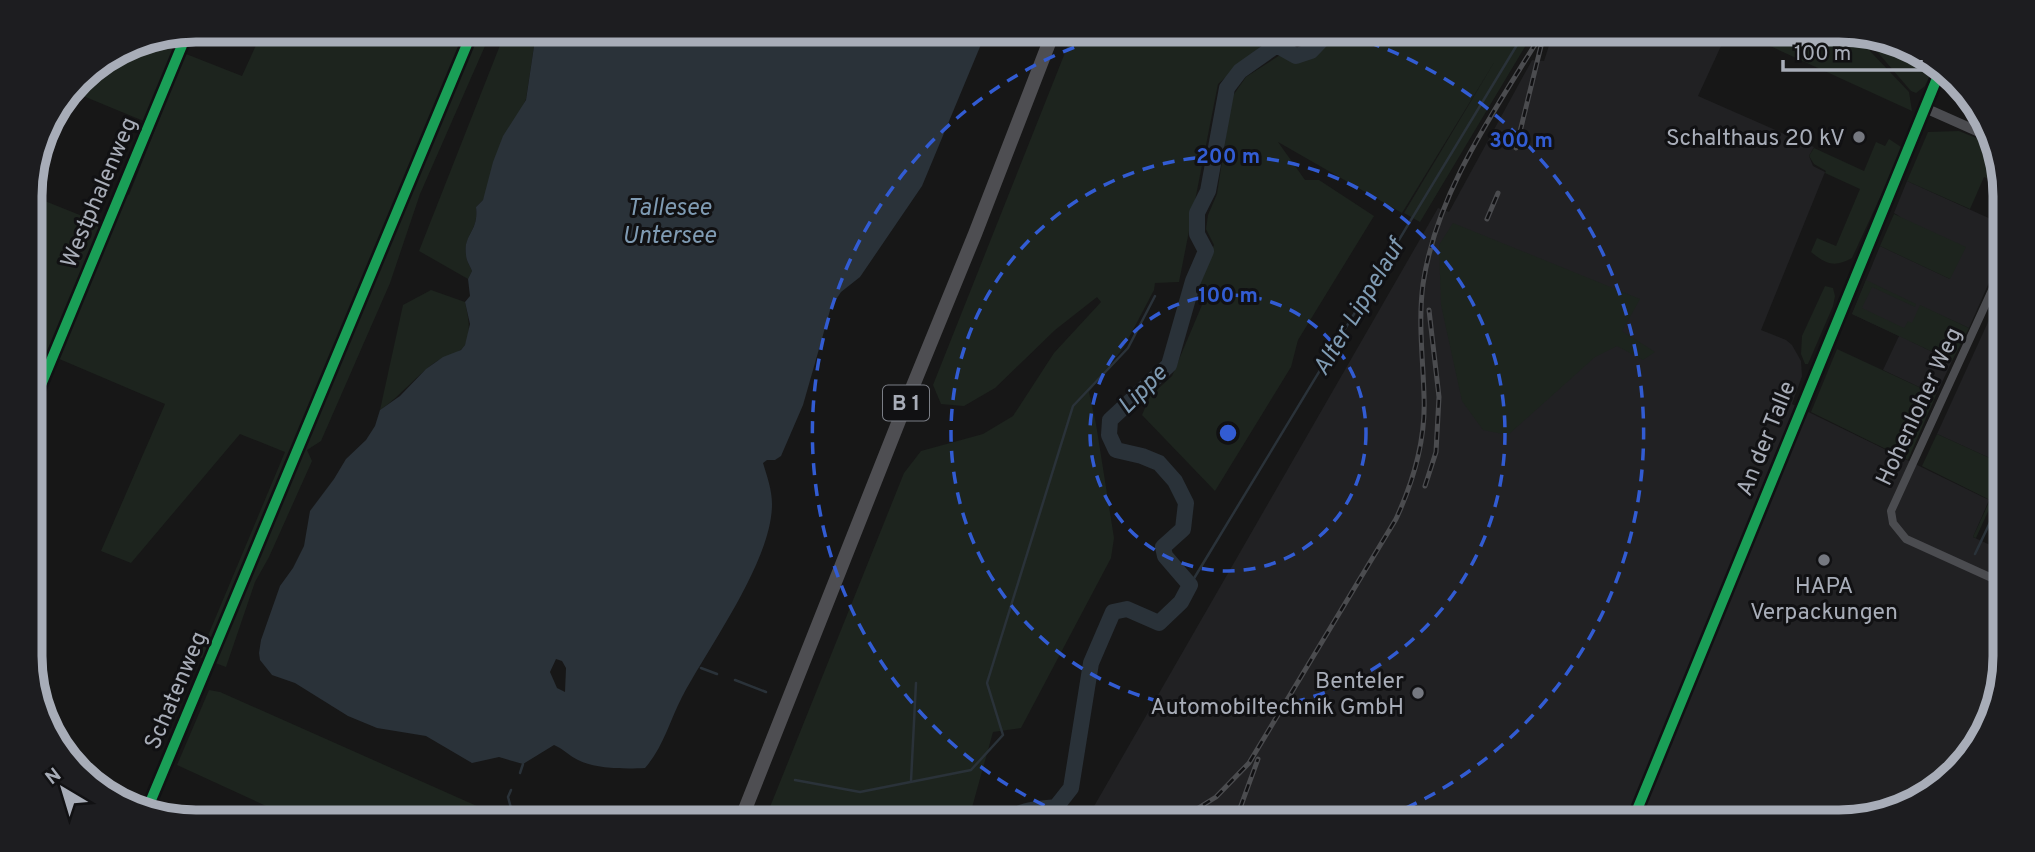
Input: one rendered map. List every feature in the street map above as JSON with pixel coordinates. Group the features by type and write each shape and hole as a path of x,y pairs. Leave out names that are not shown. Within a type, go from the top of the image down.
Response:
{"highway":[{"name":"B 1","path":"745,810 1049,42"}],"street":[{"name":"Westphalenweg","path":"42,383 183,43"},
{"name":"An der Talle","path":"1637,810 1937,78"},
{"path":"1925,108 1976,127"},
{"name":"Hohenloher Weg","path":"1993,288 1891,511 1893,523 1906,539 1993,579"},
{"name":"Schatenweg","path":"150,803 241,583"}],"shaded area":[{"path":"258,42 487,42 420,194 390,283 321,441 307,450 312,461 255,582 226,667 199,657 285,452 240,434 131,563 101,551 165,404 57,358 127,194 129,195 181,64 177,62 181,52 242,76"},
{"path":"501,42 535,42 526,99 483,200 476,207 475,222 466,248 472,271 468,279 419,251"},
{"path":"1069,42 1266,42 1218,84 1179,282 1155,283 1154,290 1124,347 1089,392 1114,538 1111,558 1021,728 993,732 971,810 769,810 904,473 921,451 983,434 1013,416 1054,353 1101,302 1097,297 1055,330 995,388 964,406 941,404 933,385"},
{"path":"1528,42 1420,222 1404,213 1495,61 1402,213 1278,142 1305,180 1319,180 1374,216 1298,340 1291,367 1215,491 1142,415 1150,396 1172,376 1202,305 1198,294 1201,285 1197,282 1214,245 1206,229 1208,215 1217,194 1232,97 1246,77 1280,55 1305,55 1325,43"},
{"path":"1550,42 1723,42 1698,96 1814,147 1809,156 1813,166 1825,172 1761,330 1786,340 1801,361 1802,376 1792,404 1989,500 1973,537 1993,546 1992,676 1985,706 1967,742 1948,765 1916,789 1889,802 1849,810 1092,810 1438,208 1449,212 1532,60 1544,61"},
{"path":"1761,42 1849,42 1866,44 1909,92 1912,111"},
{"path":"179,43 146,122 80,95 94,80 119,63 156,47"},
{"path":"1872,46 1898,54 1931,73 1925,86 1916,93 1911,91"},
{"path":"1959,131 1982,140 1992,181 1984,177 1970,209 1907,181 1928,132"},
{"path":"1889,139 1901,147 1901,152 1852,258 1835,264 1821,259 1811,252 1817,238 1836,246 1860,189 1825,173 1809,156 1814,148 1864,171 1876,142 1885,146"},
{"path":"1907,181 1993,220 1993,273 1969,328 1927,309 1912,342 1952,361 1936,395 1883,370 1899,336 1852,314 1880,246 1950,279 1894,213"},
{"path":"42,200 102,224 42,368"},
{"path":"1894,214 1966,247 1950,279 1880,246"},
{"path":"1453,223 1640,299 1622,331 1655,352 1643,360 1617,346 1595,357 1508,435 1483,430 1462,401 1441,305 1439,245"},
{"path":"1866,280 1916,304 1915,307 1872,287 1862,308 1904,328 1908,321 1912,323 1920,305 1969,328 1952,361 1852,314"},
{"path":"1825,286 1833,288 1833,306 1808,364 1805,364 1801,354 1802,336"},
{"path":"431,290 465,302 469,329 465,345 456,353 429,367 380,410 403,305"},
{"path":"1993,311 1993,460 1937,434"},
{"path":"1837,349 1936,395 1908,460 1811,412"},
{"path":"1937,434 1993,460 1993,500 1976,538 1973,537 1990,500 1922,466"},
{"path":"209,690 220,692 486,810 275,810 177,765"}],"water":[{"name":"Tallesee Untersee","path":"535,42 982,42 922,186 860,277 841,292 831,307 803,405 781,456 763,463 772,504 762,551 737,603 682,697 657,752 645,768 602,767 585,763 554,745 523,764 499,757 472,763 426,736 377,728 348,716 295,683 272,675 260,660 261,640 280,586 304,546 310,511 346,459 366,440 375,426 380,410 400,396 426,369 443,357 461,350 465,345 470,324 465,302 470,296 468,279 472,271 466,257 467,242 475,222 476,207 483,200 503,136 526,100","holes":["556,659 562,661 566,668 565,692 557,688 550,672"]}],"waterway":[{"path":"1280,47 1281,42"},
{"name":"Lippe","path":"1033,810 1056,807 1071,788 1091,663 1113,612 1127,609 1159,623 1181,602 1190,585 1165,556 1163,547 1183,529 1186,503 1175,481 1159,463 1116,450 1109,435 1110,420 1169,365 1193,281 1206,251 1197,234 1197,213 1208,191 1227,88 1240,71 1274,47 1280,47 1296,56 1311,51 1320,42"},
{"name":"Alter Lippelauf","path":"1190,585 1519,42"},
{"path":"795,780 860,792 971,770 1003,735 987,683 1073,406 1128,348 1155,296"},
{"path":"1975,554 1993,516"},
{"path":"701,668 717,674"},
{"path":"735,680 766,692"},
{"path":"911,781 916,683"},
{"path":"520,773 523,764"},
{"path":"511,790 508,797 511,808 516,810"}],"railway":[{"path":"1195,810 1216,797 1249,763 1396,519 1421,444 1424,412 1421,312 1430,249 1441,216 1471,151 1537,42"},
{"path":"1516,148 1541,46"},
{"path":"1487,219 1498,193"},
{"path":"1425,486 1436,452 1439,397 1429,310"},
{"path":"1239,810 1258,759"}],"cycle path":[{"path":"150,803 468,42"},
{"path":"42,383 183,43"},
{"path":"1637,810 1937,78"}],"place":[{"name":"Schalthaus 20 kV","path":"1859,137"},
{"name":"HAPA Verpackungen","path":"1824,560"},
{"name":"Benteler Automobiltechnik GmbH","path":"1418,693"}]}
